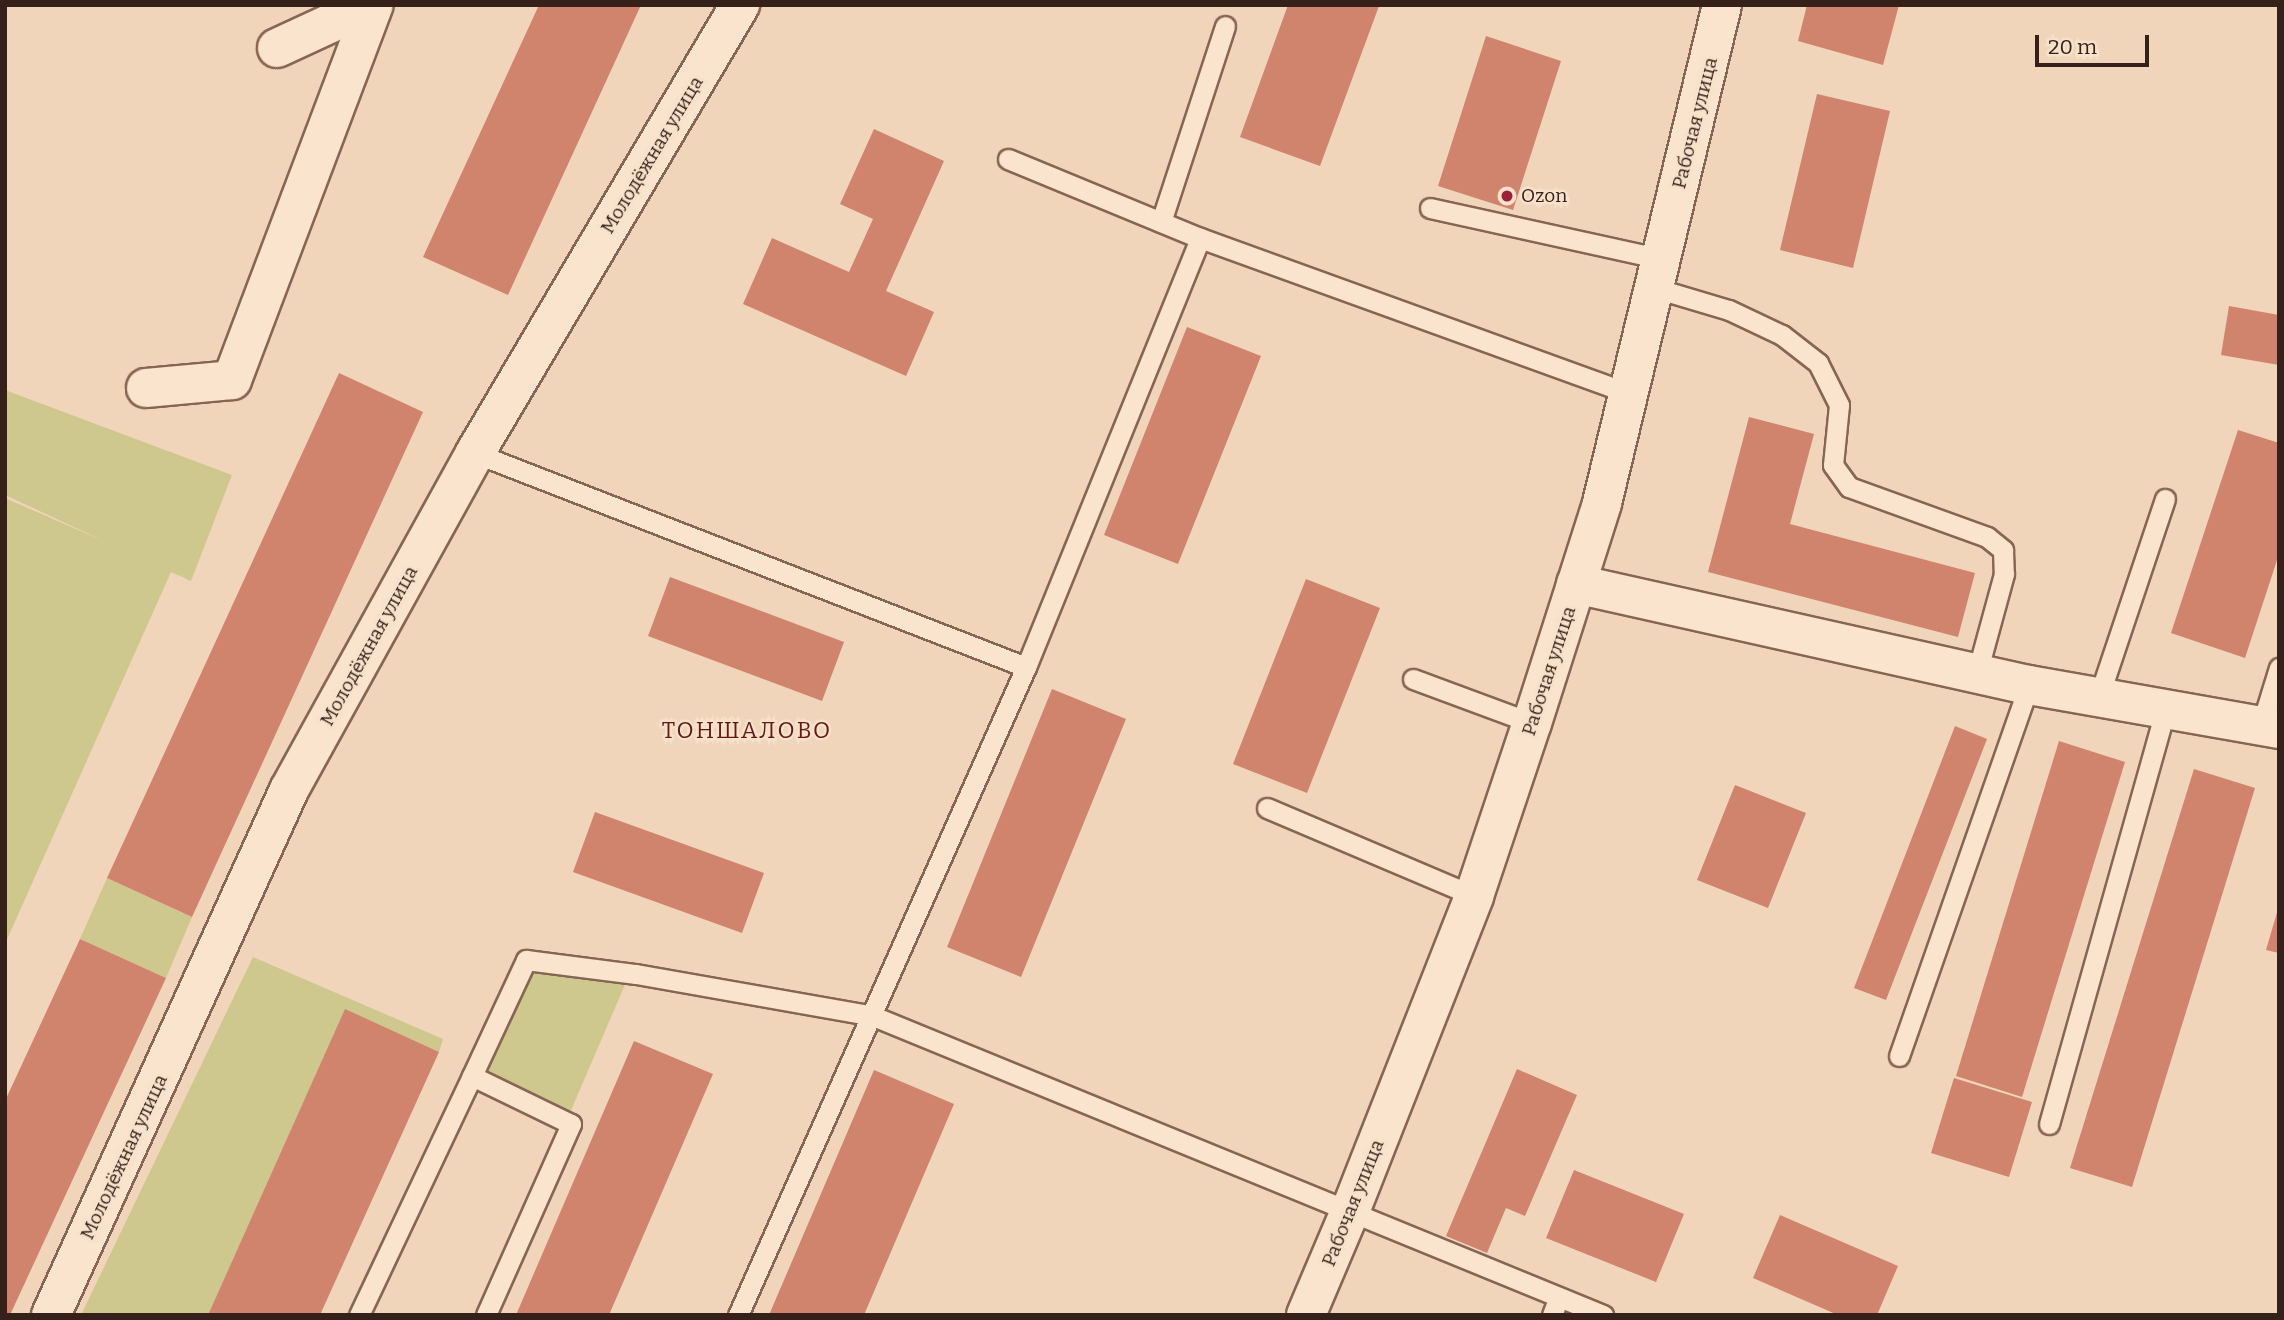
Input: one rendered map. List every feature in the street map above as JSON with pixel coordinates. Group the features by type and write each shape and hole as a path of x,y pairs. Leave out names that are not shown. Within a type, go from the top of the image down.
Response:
{"street":[{"path":"277,48 372,5"},
{"path":"146,388 232,380 372,5"},
{"name":"Молодёжная улица","path":"51,1315 289,790 475,453 740,5"},
{"name":"Рабочая улица","path":"1306,1315 1351,1209 1474,896 1602,503 1722,5"},
{"path":"1576,584 2029,685 2270,728"}],"lane":[{"path":"1161,222 1226,26"},
{"path":"1008,159 1200,239 1628,393"},
{"path":"1430,208 1658,273 1782,335 1818,363 1839,405 1833,465 1849,487 1987,537 2003,550 2004,574 1977,673"},
{"path":"738,1315 1027,667 1200,239"},
{"path":"475,453 1027,667"},
{"path":"2098,699 2165,499"},
{"path":"2270,728 2279,668"},
{"path":"1413,679 1532,723"},
{"path":"1899,1056 2029,685"},
{"path":"2049,1124 2165,710"},
{"path":"1267,808 1474,896"},
{"path":"359,1315 526,960 636,974 873,1016 1351,1209 1556,1306 1603,1315"},
{"path":"472,1076 570,1124 486,1315"}],"shaded area":[{"path":"5,390 232,475 191,581 171,572 5,944 5,498 106,542 5,495"},
{"path":"107,878 192,917 166,978 80,939"},
{"path":"253,957 443,1039 439,1052 345,1010 208,1315 81,1315"},
{"path":"531,965 627,980 569,1115 478,1073"}],"building":[{"path":"539,5 641,5 508,295 423,257"},
{"path":"1288,5 1379,6 1320,166 1240,137"},
{"path":"1807,5 1899,5 1883,65 1798,41"},
{"path":"1486,36 1561,61 1513,210 1438,186"},
{"path":"1817,94 1890,111 1853,268 1780,250"},
{"path":"874,129 944,161 886,291 934,312 906,376 743,304 772,238 849,272 873,219 840,204"},
{"path":"2229,306 2279,315 2279,365 2221,355"},
{"path":"1187,327 1261,356 1178,564 1104,535"},
{"path":"339,373 423,412 192,917 107,878"},
{"path":"1749,417 1814,434 1790,524 1975,573 1958,637 1708,572"},
{"path":"2238,430 2279,443 2279,554 2245,658 2171,633"},
{"path":"670,577 844,642 822,701 648,636"},
{"path":"1306,579 1380,608 1307,793 1233,764"},
{"path":"1052,689 1126,719 1021,977 947,947"},
{"path":"1955,726 1987,739 1886,1000 1854,988"},
{"path":"2059,741 2125,762 2022,1097 1956,1076"},
{"path":"2194,769 2255,788 2132,1187 2070,1168"},
{"path":"1735,785 1806,813 1768,908 1697,880"},
{"path":"595,812 764,873 742,933 573,872"},
{"path":"2279,910 2279,953 2266,950"},
{"path":"80,939 166,978 10,1315 5,1315 5,1101"},
{"path":"345,1009 439,1052 320,1315 208,1315"},
{"path":"634,1041 713,1074 609,1315 516,1315"},
{"path":"1517,1069 1577,1095 1525,1216 1506,1208 1487,1253 1446,1236"},
{"path":"874,1070 954,1104 864,1315 769,1315"},
{"path":"1954,1078 2032,1102 2009,1177 1931,1153"},
{"path":"1574,1170 1684,1214 1656,1282 1546,1238"},
{"path":"1780,1215 1898,1266 1877,1315 1838,1315 1753,1278"}],"place":[{"name":"Ozon","path":"1507,196"}],"district":[{"name":"ТОНШАЛОВО","path":"747,730"}]}
